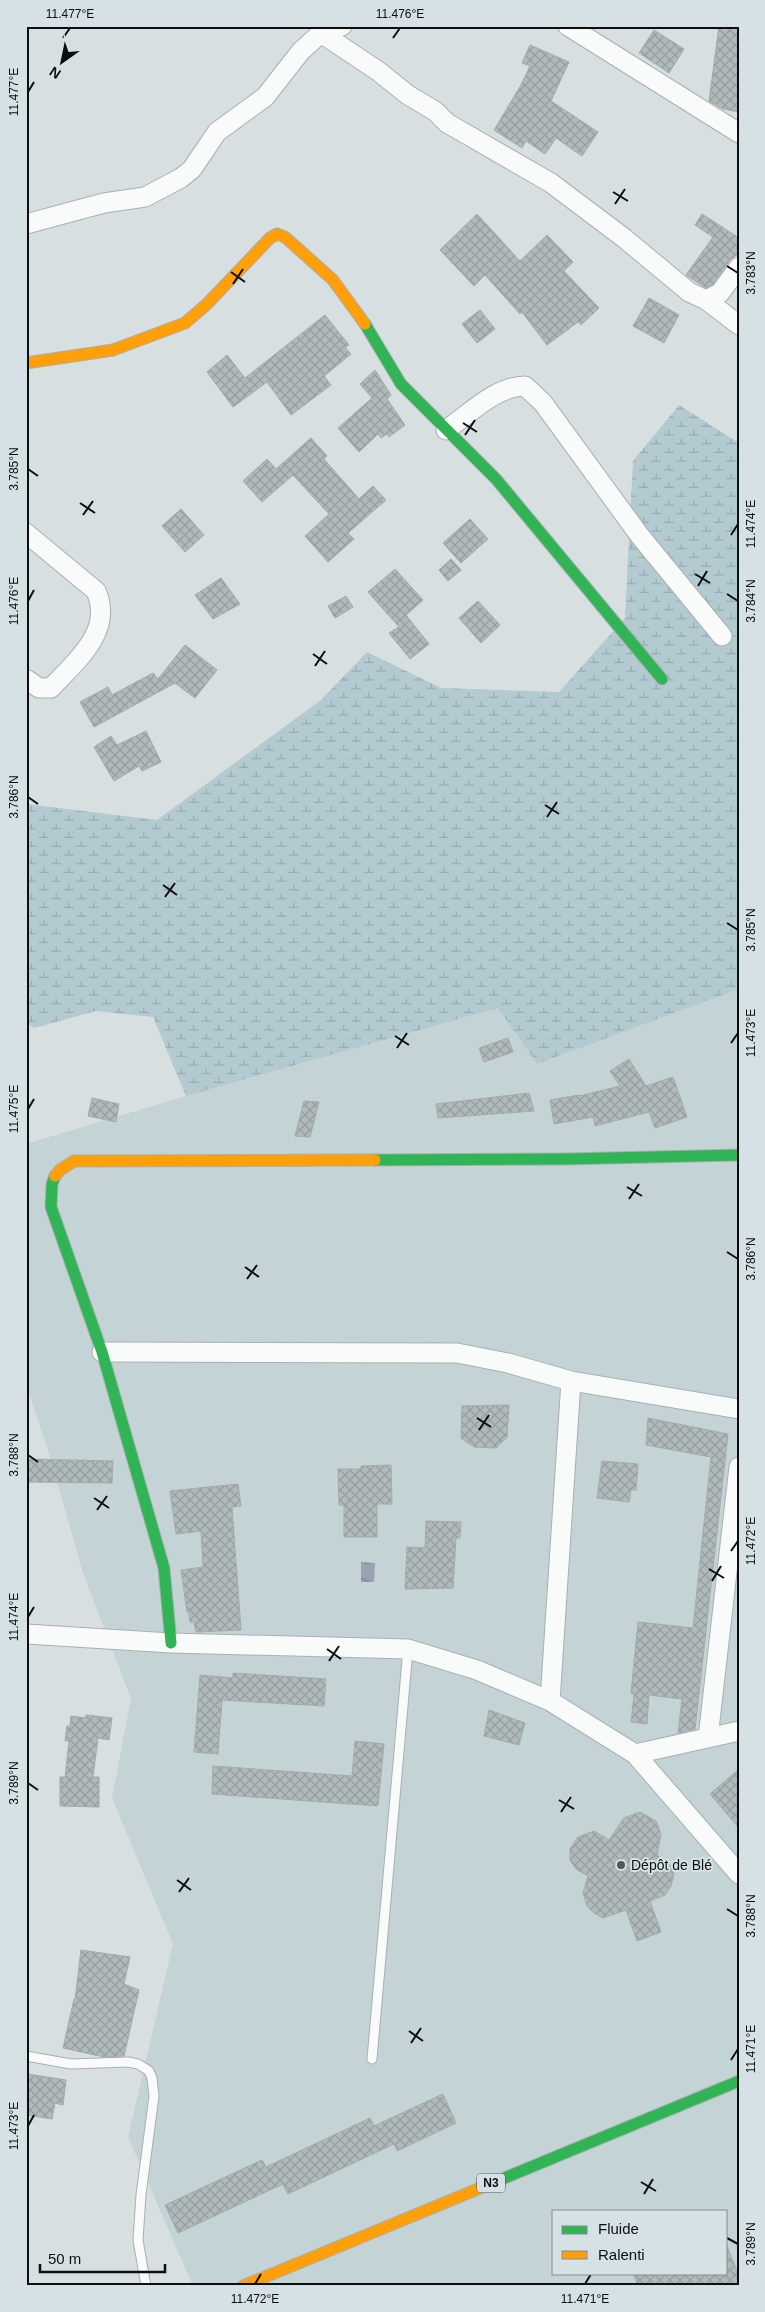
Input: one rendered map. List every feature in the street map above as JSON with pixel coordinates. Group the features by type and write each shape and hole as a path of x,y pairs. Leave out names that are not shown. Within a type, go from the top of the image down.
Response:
{"main road":[{"path":"26,363 113,350 185,323 207,304 270,238 277,234 286,237 333,280 357,312 401,384 496,479 662,678"},
{"path":"171,1643 164,1568 102,1352 51,1206 51,1185 59,1169 74,1162 566,1159 739,1155"},
{"name":"N3","path":"244,2286 739,2081"}],"street":[{"path":"26,224 104,203 145,197 181,178 192,169 217,132 265,97 290,64 321,33 342,26"},
{"path":"568,26 739,133"},
{"path":"321,33 378,71 408,95 435,111 447,123 551,183 624,238 689,292 706,300 739,325"},
{"path":"706,300 720,293 739,267"},
{"path":"446,430 488,399 514,386 526,386 543,403 640,536 722,636"},
{"path":"26,532 96,591 101,602 101,623 90,644 51,688 39,688 26,679"},
{"path":"102,1352 457,1353 508,1363 571,1381 739,1409"},
{"path":"550,1701 571,1381"},
{"path":"708,1738 739,1467"},
{"path":"26,1634 171,1643 408,1649 478,1670 550,1701 635,1754 739,1874"},
{"path":"635,1754 739,1731"}],"lane":[{"path":"372,2060 408,1649"},
{"path":"26,2056 71,2064 128,2062 138,2064 149,2071 152,2078 154,2096 141,2195 138,2240 146,2286"}],"shaded area":[{"path":"739,989 739,2286 193,2286 128,2137 173,1944 112,1798 131,1699 82,1570 50,1456 26,1384 26,1144 186,1096 498,1008 537,1064"}],"green space":[{"path":"679,405 739,443 739,989 537,1064 498,1008 186,1096 153,1017 96,1011 34,1028 26,1022 26,804 157,820 321,700 367,652 441,688 559,692 625,618 633,461"}],"water":[{"path":"361,1562 375,1563 374,1582 361,1582"}],"building":[{"path":"719,26 739,26 739,112 723,109 709,101"},
{"path":"654,30 684,49 669,73 639,53"},
{"path":"530,45 569,62 551,101 598,132 582,156 556,138 545,154 526,141 522,148 494,130 530,66 522,63"},
{"path":"477,214 520,261 547,235 573,262 564,271 599,308 581,325 578,322 547,345 522,312 520,314 485,275 474,286 440,250"},
{"path":"702,214 739,238 739,253 730,260 713,284 706,288 686,275 713,237 695,225"},
{"path":"649,298 679,315 664,343 633,326"},
{"path":"480,310 495,329 477,343 462,324"},
{"path":"325,315 349,345 345,347 351,354 324,376 331,385 291,415 267,382 233,407 207,372 227,355 245,378"},
{"path":"375,370 391,395 387,399 405,425 389,437 387,434 381,438 378,434 359,452 338,428 372,398 360,384"},
{"path":"311,438 327,456 324,459 359,499 373,486 386,500 348,533 354,539 328,562 305,536 329,514 293,475 262,502 243,481 267,459 276,469"},
{"path":"181,509 204,535 185,552 162,526"},
{"path":"470,519 488,539 461,563 443,543"},
{"path":"451,559 461,570 448,581 439,570"},
{"path":"395,569 423,600 406,615 429,644 410,659 389,633 399,627 368,592"},
{"path":"221,578 240,604 213,619 195,595"},
{"path":"346,596 353,607 335,618 328,606"},
{"path":"478,601 500,625 481,643 459,618"},
{"path":"185,645 217,670 195,698 175,683 94,727 80,702 108,687 112,695 153,673 158,679"},
{"path":"146,731 161,762 142,771 139,766 114,781 94,747 111,736 117,745"},
{"path":"508,1038 513,1052 484,1062 479,1048"},
{"path":"629,1059 646,1086 673,1077 687,1117 655,1128 649,1112 595,1126 593,1117 554,1124 550,1100 579,1096 620,1086 610,1071"},
{"path":"529,1093 534,1111 438,1118 436,1104"},
{"path":"92,1098 119,1104 116,1122 88,1116"},
{"path":"304,1101 319,1102 310,1137 295,1136"},
{"path":"509,1405 507,1437 496,1448 474,1447 461,1438 462,1406"},
{"path":"648,1418 728,1434 695,1729 678,1733 682,1699 649,1695 647,1724 631,1722 634,1694 631,1693 638,1622 693,1628 711,1457 646,1445"},
{"path":"26,1459 113,1461 112,1483 26,1482"},
{"path":"602,1461 638,1464 636,1490 631,1490 629,1502 597,1498"},
{"path":"391,1465 392,1504 377,1504 377,1537 344,1537 344,1505 339,1505 338,1469 361,1469 361,1466"},
{"path":"238,1484 241,1506 232,1507 241,1630 196,1632 194,1622 190,1622 189,1612 187,1612 181,1570 203,1567 201,1531 176,1534 170,1491"},
{"path":"426,1521 461,1522 460,1538 456,1538 453,1588 405,1589 407,1547 425,1548"},
{"path":"233,1673 326,1679 324,1706 222,1700 218,1754 194,1752 200,1675 233,1678"},
{"path":"489,1710 525,1723 519,1745 484,1736"},
{"path":"86,1715 112,1718 109,1740 98,1738 93,1777 99,1777 99,1807 60,1806 60,1777 65,1777 69,1741 65,1741 67,1726 70,1726 71,1716 86,1718"},
{"path":"355,1741 384,1744 378,1806 212,1794 213,1766 352,1776"},
{"path":"739,1769 739,1828 710,1794"},
{"name":"Dépôt de Blé","path":"640,1812 656,1821 661,1834 657,1855 669,1863 674,1874 671,1886 665,1895 650,1901 661,1932 637,1941 626,1910 603,1918 587,1906 583,1893 588,1876 576,1869 570,1860 570,1849 578,1837 594,1831 609,1840 624,1818"},
{"path":"81,1950 130,1957 124,1984 139,1990 124,2056 104,2057 63,2048 75,1999"},
{"path":"28,2074 66,2080 63,2105 55,2103 52,2119 26,2115"},
{"path":"443,2094 456,2123 397,2151 394,2144 288,2194 283,2184 178,2233 165,2205 262,2160 266,2167 370,2118 374,2126"},
{"path":"728,2248 739,2276 739,2286 638,2286 633,2274 728,2274"}],"traffic: fast":[{"path":"365,324 401,384 496,479 662,679"},
{"path":"375,1160 566,1159 739,1155"},
{"path":"55,1176 52,1184 51,1207 102,1352 164,1568 171,1643"},
{"path":"490,2184 739,2081"}],"traffic: slow":[{"path":"26,363 113,350 185,323 207,304 270,238 277,234 285,237 333,280 365,324"},
{"path":"55,1176 60,1170 74,1161 375,1160"},
{"path":"243,2286 490,2184"}],"place":[{"name":"Dépôt de Blé","path":"621,1865"}]}
